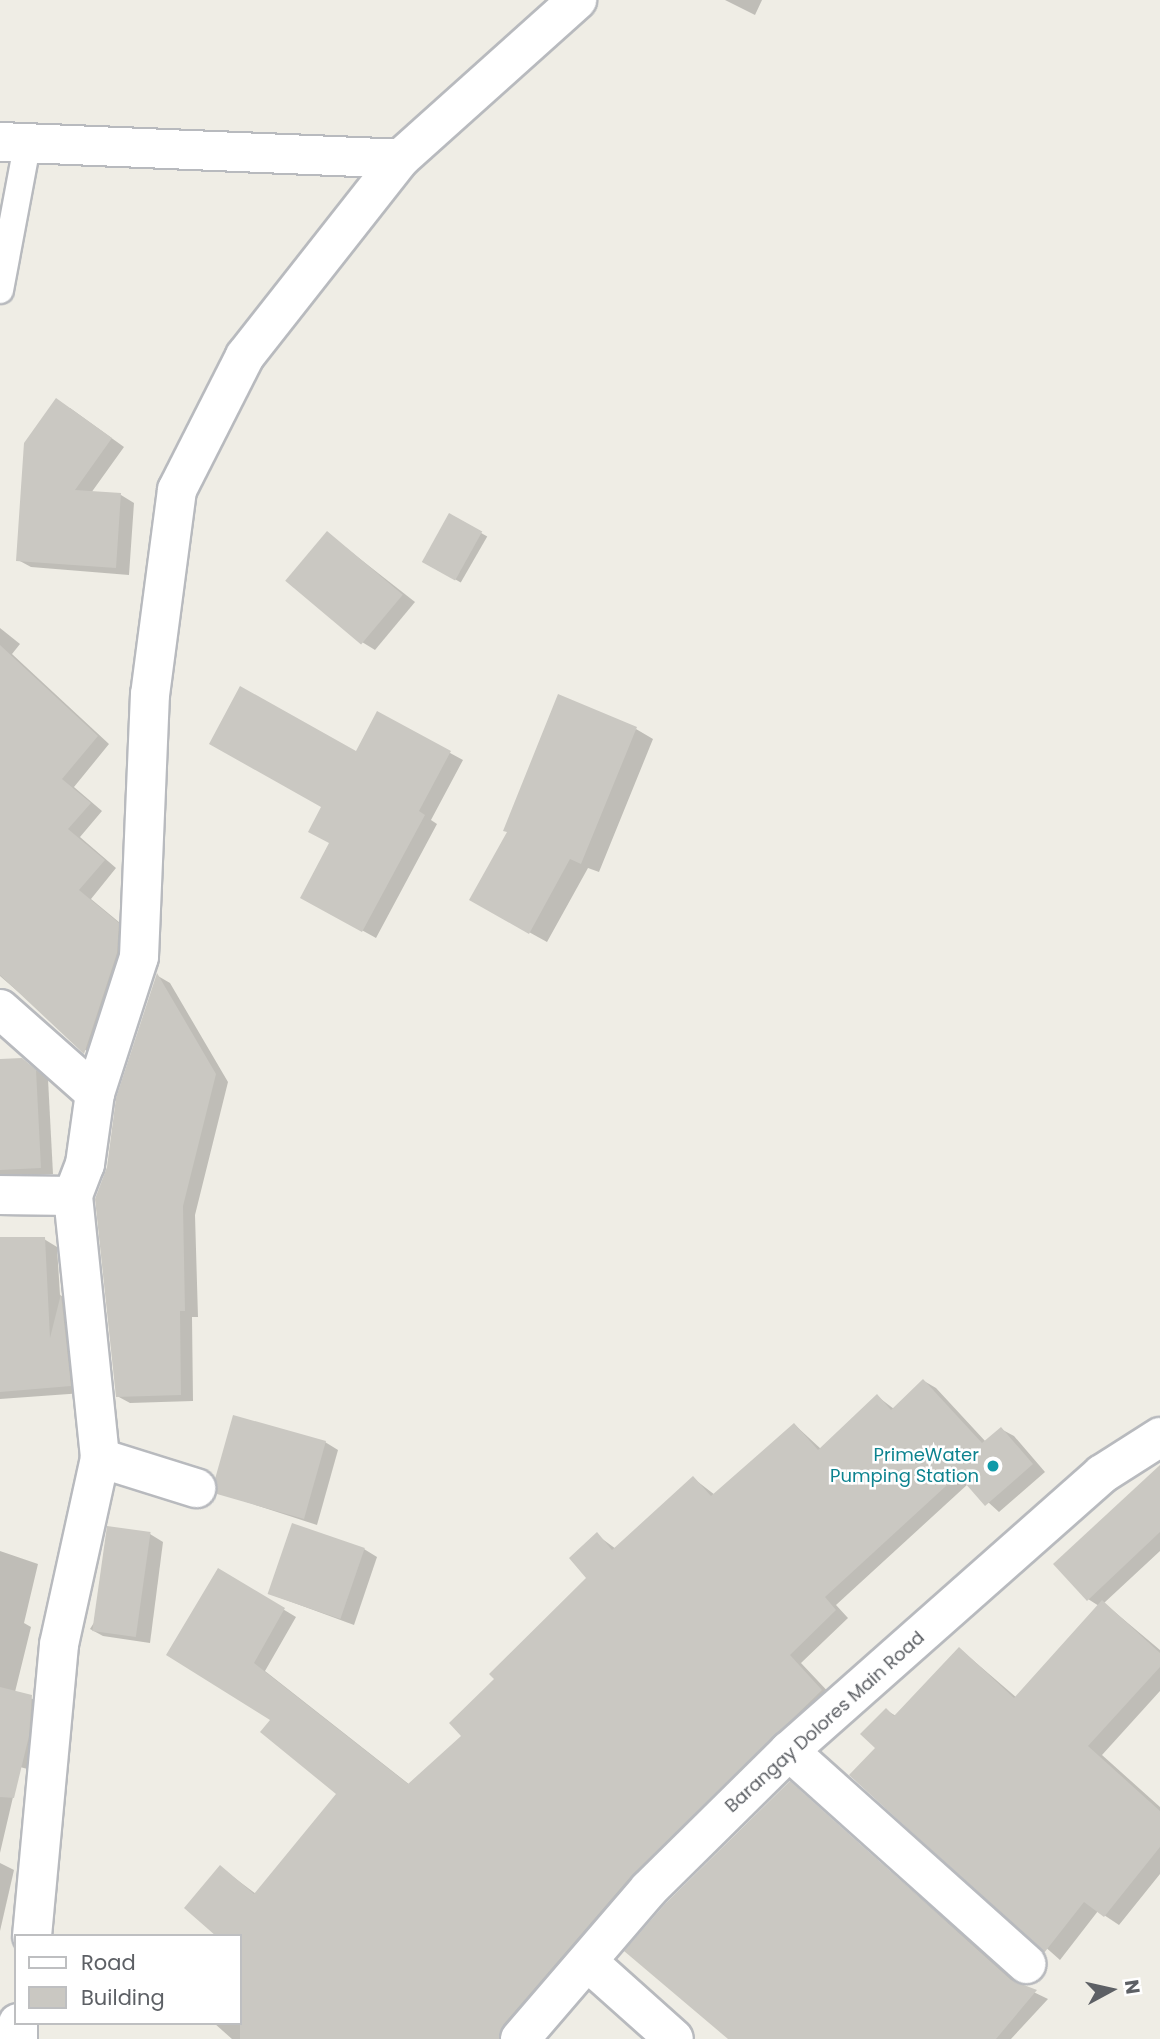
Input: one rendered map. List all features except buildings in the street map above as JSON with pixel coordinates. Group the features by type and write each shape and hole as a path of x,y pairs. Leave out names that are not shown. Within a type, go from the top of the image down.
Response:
{"street":[{"path":"32,1934 59,1645 100,1458 73,1196 85,1164 95,1093 139,957 150,694 177,490 244,356 400,159 577,0"},
{"path":"14,141 400,159"},
{"path":"0,1009 95,1093"},
{"path":"0,1195 73,1196"},
{"name":"Barangay Dolores Main Road","path":"520,2039 649,1889 789,1751 1102,1474 1160,1437"},
{"path":"100,1458 196,1488"},
{"path":"789,1751 1026,1964"},
{"path":"587,1962 674,2039"}],"lane":[{"path":"0,290 14,141"}],"place":[{"name":"PrimeWater Pumping Station","path":"993,1466"}]}
